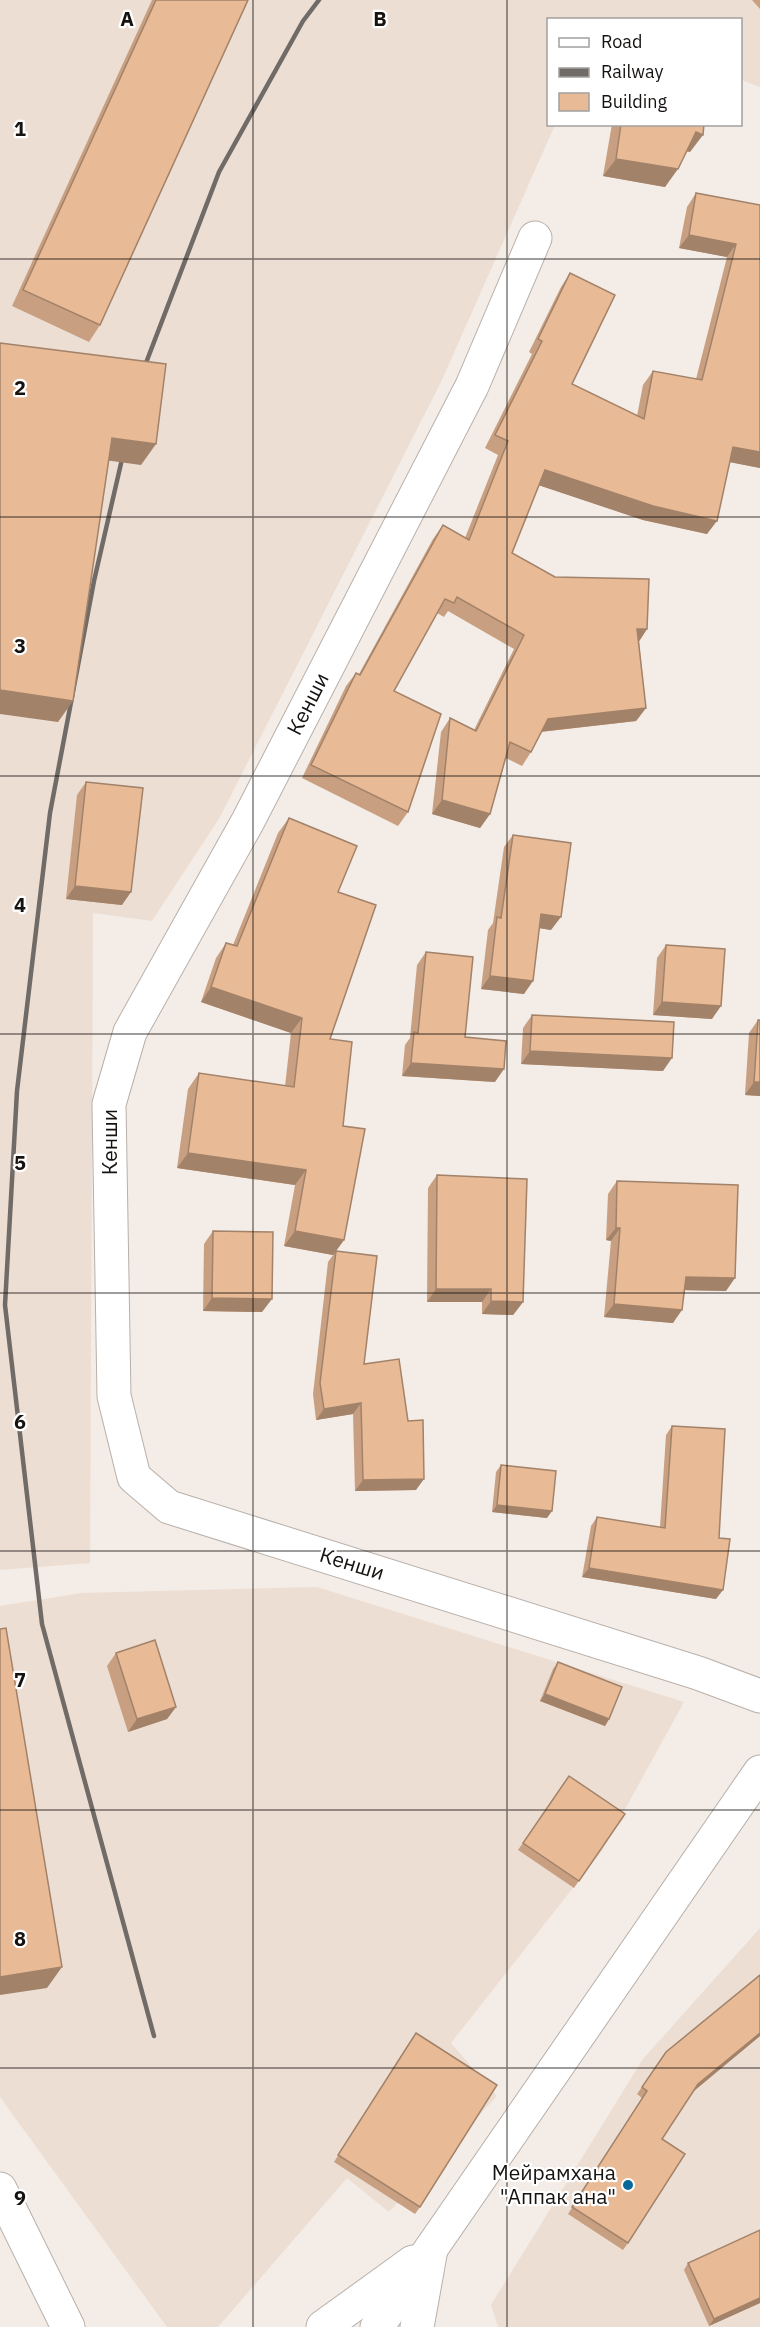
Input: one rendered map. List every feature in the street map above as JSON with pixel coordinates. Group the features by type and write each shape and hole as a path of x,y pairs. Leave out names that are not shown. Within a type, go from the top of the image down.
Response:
{"street":[{"name":"Кенши","path":"535,238 472,386 248,821 130,1032 109,1104 114,1396 134,1477 169,1507 698,1673 760,1696"},
{"path":"377,2327 760,1772"},
{"path":"0,2189 68,2327"},
{"path":"323,2327 431,2249"},
{"path":"417,2327 431,2249"}],"shaded area":[{"path":"0,0 760,0 760,87 742,80 742,18 547,18 547,126 555,126 441,382 220,817 152,921 93,913 90,1563 0,1570"},
{"path":"317,1587 684,1702 602,1851 451,2043 497,2096 389,2212 347,2178 218,2327 167,2327 0,2097 0,1606 82,1593"},
{"path":"760,1928 760,2327 498,2327 491,2305 643,2059"}],"building":[{"path":"156,0 248,0 100,325 23,290"},
{"path":"621,126 704,126 703,135 696,132 678,169 616,159"},
{"path":"696,193 760,205 760,452 733,447 717,521 653,506 545,470 512,553 555,577 649,579 647,629 637,629 646,708 548,719 531,752 510,742 490,814 442,800 450,718 476,731 524,635 457,597 454,603 445,599 394,691 441,714 408,812 311,765 356,673 360,675 443,525 469,540 508,441 495,435 542,341 538,339 570,273 615,295 572,384 644,419 653,371 702,380 736,244 689,235"},
{"path":"0,343 166,364 156,444 112,438 73,701 0,690"},
{"path":"86,782 143,788 131,892 75,886"},
{"path":"289,818 357,846 338,892 376,905 330,1039 352,1042 343,1126 365,1129 344,1240 295,1231 306,1170 188,1153 199,1073 294,1087 302,1018 211,987 226,943 237,946"},
{"path":"513,835 571,843 561,917 541,914 533,981 490,976 497,917 501,918"},
{"path":"666,945 725,949 721,1006 662,1002"},
{"path":"426,952 473,957 465,1037 506,1041 504,1069 411,1063 414,1032 418,1033"},
{"path":"532,1015 674,1022 672,1058 530,1051"},
{"path":"758,1020 760,1020 760,1082 754,1082"},
{"path":"437,1175 527,1179 523,1302 491,1301 491,1289 436,1289"},
{"path":"617,1181 738,1185 735,1278 686,1277 682,1310 614,1304 620,1228 616,1228"},
{"path":"213,1231 273,1232 272,1299 212,1298"},
{"path":"336,1251 377,1256 364,1364 399,1359 408,1421 423,1420 424,1479 363,1480 361,1403 324,1409 320,1383"},
{"path":"672,1426 725,1429 719,1538 730,1539 723,1590 589,1568 597,1517 665,1528"},
{"path":"501,1465 556,1471 552,1511 497,1505"},
{"path":"6,1628 62,1967 0,1977 0,1629"},
{"path":"155,1640 176,1707 137,1719 116,1653"},
{"path":"558,1662 622,1687 609,1719 545,1694"},
{"path":"569,1776 625,1814 579,1881 523,1843"},
{"path":"760,1975 760,2033 698,2084 662,2139 685,2154 628,2243 572,2207 647,2091 642,2087 666,2052"},
{"path":"416,2033 497,2085 420,2207 338,2155"},
{"path":"760,2230 760,2298 714,2319 688,2263"}],"railway":[{"path":"141,376 219,172 303,21 319,0"},
{"path":"125,446 94,581 50,813 17,1091 5,1305 42,1624 154,2036"}],"place":[{"name":"Мейрамхана \"Аппак ана\"","path":"628,2185"}]}
